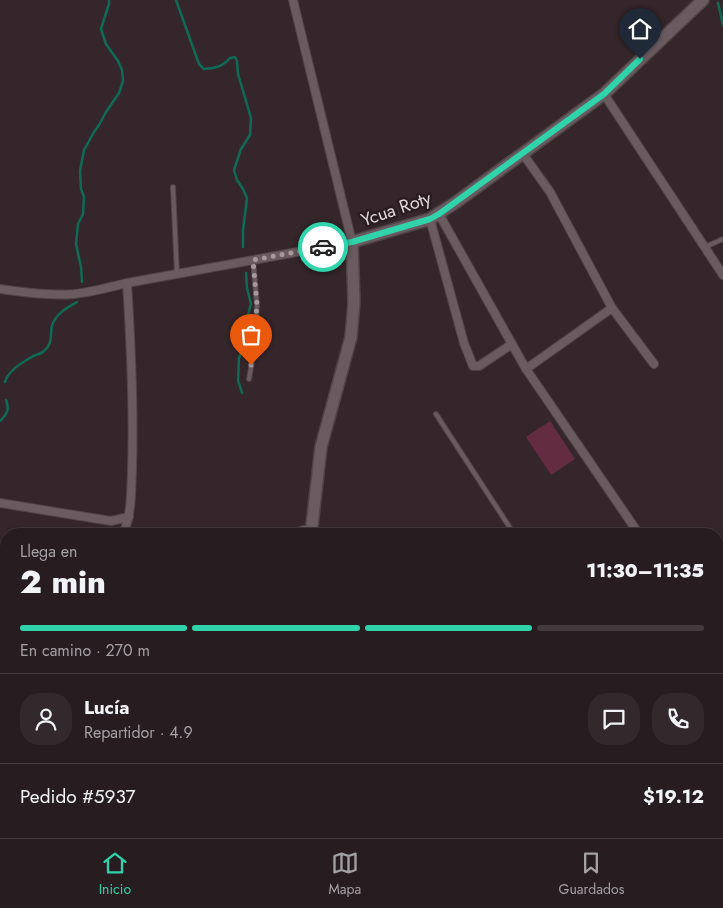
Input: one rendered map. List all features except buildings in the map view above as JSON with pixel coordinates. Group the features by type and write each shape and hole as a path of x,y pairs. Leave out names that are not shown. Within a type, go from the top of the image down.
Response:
{"street":[{"path":"292,0 352,242 354,302 351,337 321,447 311,528"},
{"name":"Ycua Roty","path":"0,289 41,294 73,294 98,290 352,242 434,216 523,154 604,94 703,0"},
{"path":"604,94 723,275"},
{"path":"523,154 550,192 612,308 654,364"},
{"path":"434,216 464,343 473,366 479,366 512,344"},
{"path":"434,216 526,368 633,528"},
{"path":"125,528 131,504 133,404 128,283"},
{"path":"526,368 612,308"},
{"path":"0,503 111,522 129,517"}],"lane":[{"path":"173,187 177,274"},
{"path":"705,248 723,239"},
{"path":"249,379 254,351 257,305 253,260"},
{"path":"436,414 510,528"}],"shaded area":[{"path":"550,421 575,459 551,475 526,437"}],"waterway":[{"path":"82,282 76,244 78,224 83,214 84,197 81,189 80,171 84,150 119,93 123,81 122,70 106,44 101,29 109,0"},
{"path":"176,0 199,64 204,69 218,66 230,58 235,57 237,61 238,74 251,118 250,135 241,149 234,170 247,198 243,247"},
{"path":"718,3 723,25"},
{"path":"242,393 238,380 239,358 242,349 243,332 251,304 246,273"},
{"path":"5,382 15,368 47,348 50,342 52,326 56,318 62,311 77,302"},
{"path":"0,421 7,412 6,400"}],"way so far":[{"path":"251,365 254,351 257,305 253,260 323,247"}],"route":[{"path":"323,247 352,242 430,219 439,214 604,94 640,59"}]}
